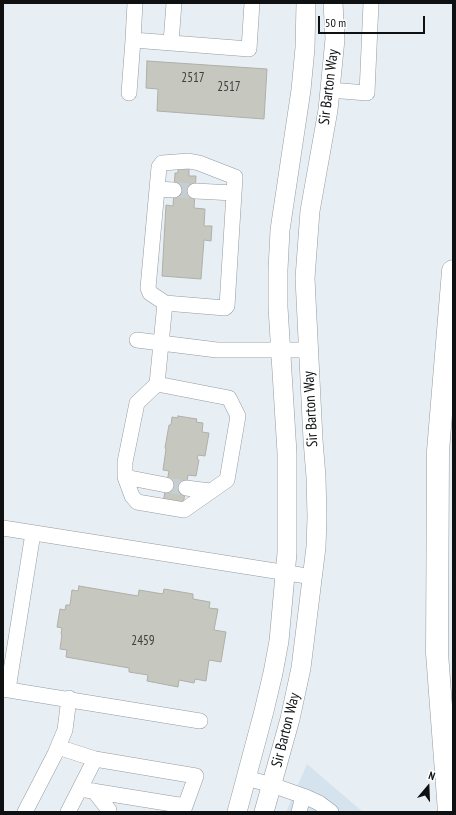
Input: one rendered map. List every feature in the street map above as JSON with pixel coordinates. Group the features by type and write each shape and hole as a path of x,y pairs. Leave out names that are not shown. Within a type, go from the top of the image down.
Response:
{"highway":[{"path":"449,812 437,654 438,451 453,271"}],"main road":[{"name":"Sir Barton Way","path":"237,812 273,672 288,553 287,453 280,350 278,270 280,230 301,90 305,48 306,3"},
{"name":"Sir Barton Way","path":"264,812 290,719 301,668 316,547 317,510 305,278 310,211 328,110 334,39 333,3"}],"street":[{"path":"129,93 135,3"},
{"path":"171,43 174,3"},
{"path":"132,40 249,49 252,3"},
{"path":"330,90 366,92 371,3"},
{"path":"370,22 382,3"},
{"path":"189,161 199,163 235,177 228,306 226,308 165,304 150,293 148,288 157,189 159,168 162,163 189,161"},
{"path":"157,189 174,190"},
{"path":"195,191 234,193"},
{"path":"157,384 229,398 238,416 227,480 184,510 137,502 132,496 125,470 137,403 157,384 165,304"},
{"path":"137,340 217,350 308,350"},
{"path":"125,470 166,485"},
{"path":"186,488 210,491"},
{"path":"3,528 313,577"},
{"path":"33,533 6,689 69,698 200,721"},
{"path":"25,812 65,730 69,698"},
{"path":"58,747 95,759 196,776 184,809 87,790"},
{"path":"68,812 87,790 95,759"},
{"path":"246,778 303,796 319,803 331,812"},
{"path":"87,790 109,810"},
{"path":"299,812 303,796"}],"shaded area":[{"path":"307,764 363,812 286,812"}],"building":[{"path":"147,61 267,69 264,119 157,111 158,89 146,88"},
{"path":"178,165 189,166 189,176 196,176 194,208 205,209 204,226 212,226 211,241 204,240 201,279 162,276 166,205 173,206 175,173 178,173"},
{"path":"178,416 197,419 196,422 203,423 202,432 209,433 205,456 198,455 197,459 199,460 196,476 188,475 183,505 163,502 169,471 163,470 169,425 171,425 172,417 178,418"},
{"path":"79,586 138,596 139,590 163,594 164,589 193,594 193,599 210,602 209,608 218,609 214,630 226,632 221,662 209,660 206,681 195,679 194,683 179,680 178,687 147,681 148,675 129,672 129,668 66,657 67,650 60,649 62,628 57,627 60,609 65,610 66,605 70,605 72,590 78,591"}],"tunnel":[{"path":"174,190 195,191"},
{"path":"166,485 186,488"}]}
